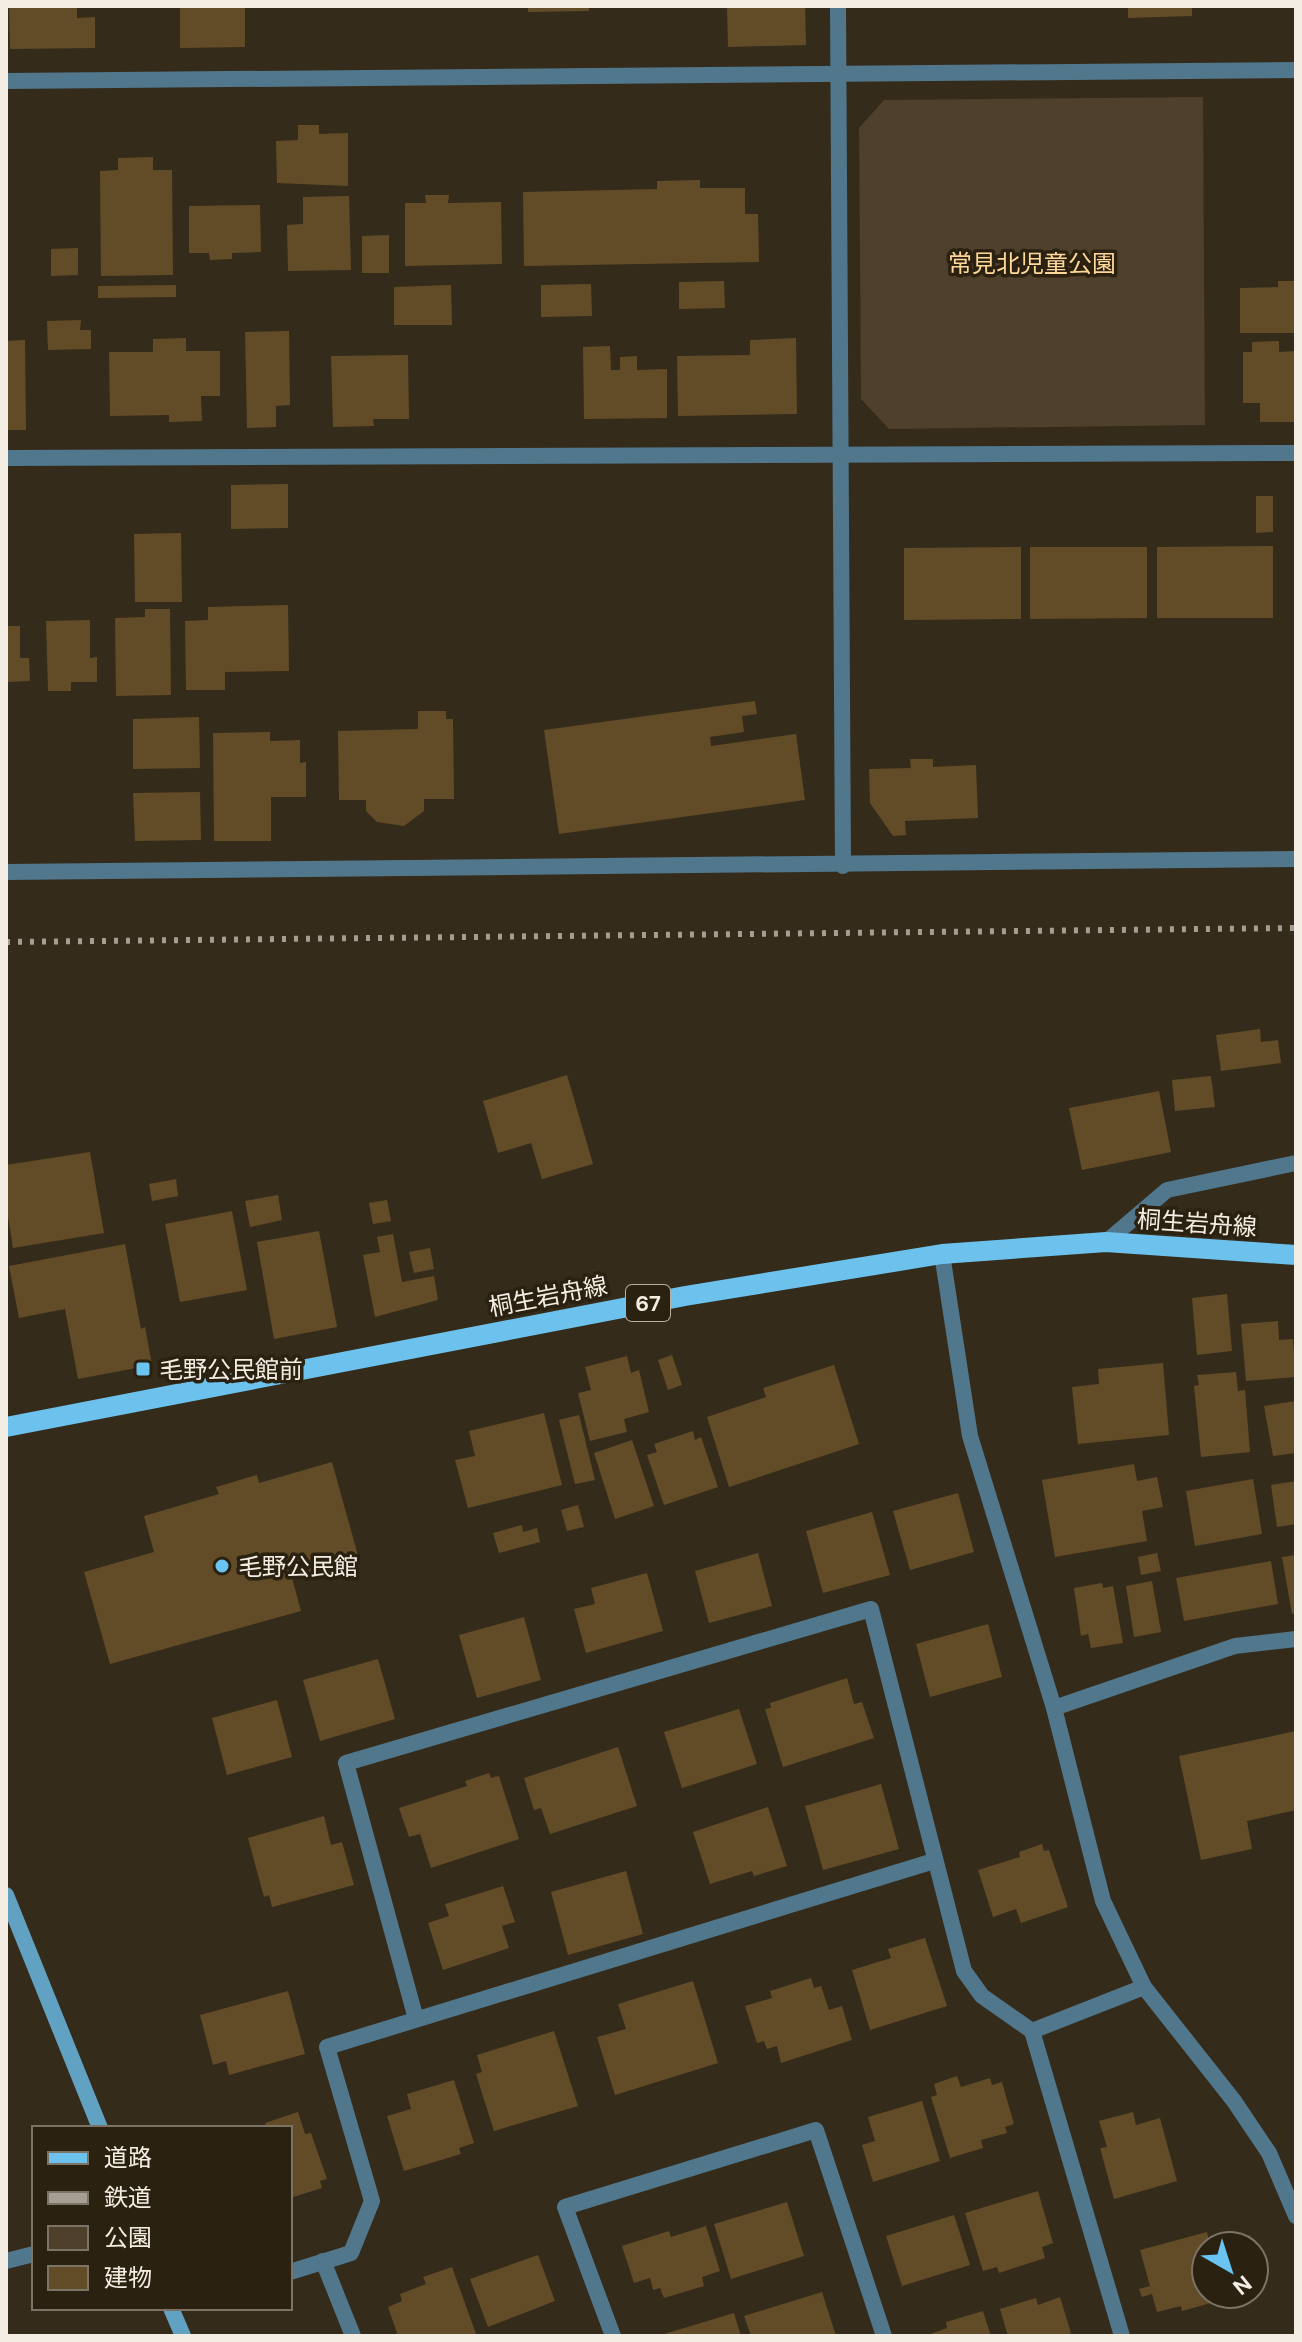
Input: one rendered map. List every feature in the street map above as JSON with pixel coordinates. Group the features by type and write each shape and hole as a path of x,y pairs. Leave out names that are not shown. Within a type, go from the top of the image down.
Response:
{"main road":[{"name":"桐生岩舟線","path":"6,1427 670,1299 942,1254 1106,1242 1296,1255"}],"street":[{"path":"838,6 843,866"},
{"path":"6,81 1296,70"},
{"path":"6,458 1296,453"},
{"path":"6,872 843,866 1296,859"},
{"path":"1106,1242 1167,1190 1296,1163"},
{"path":"942,1254 970,1436 1054,1708 1103,1901 1144,1987 1252,2127 1269,2153 1296,2216"},
{"path":"416,2019 346,1763 871,1609 964,1971 982,1996 1032,2031 1122,2336"},
{"path":"1054,1708 1235,1646 1296,1639"},
{"path":"292,2271 351,2253 372,2201 327,2047 934,1861"},
{"path":"6,1895 99,2126"},
{"path":"1032,2031 1144,1987"},
{"path":"613,2336 565,2207 816,2130 884,2336"},
{"path":"6,2261 32,2254"},
{"path":"323,2261 353,2336"},
{"path":"174,2310 183,2336"}],"green space":[{"name":"常見北児童公園","path":"1203,97 1205,425 889,429 861,399 859,128 884,100"}],"building":[{"path":"9,6 77,6 77,18 95,17 95,48 10,49"},
{"path":"180,6 245,6 245,47 180,48"},
{"path":"528,6 589,6 589,11 528,12"},
{"path":"727,6 805,6 806,45 728,47"},
{"path":"1128,6 1192,6 1192,16 1128,18"},
{"path":"298,125 319,125 319,134 348,133 348,186 277,183 276,141 298,140"},
{"path":"153,157 153,170 172,170 173,275 101,276 100,171 118,170 118,158"},
{"path":"700,180 700,188 745,188 745,214 758,214 759,262 524,266 523,192 657,189 657,181"},
{"path":"425,195 449,195 448,203 501,202 502,264 405,266 405,203 426,203"},
{"path":"349,196 351,270 288,271 287,225 303,224 303,197"},
{"path":"260,205 261,252 232,253 232,259 210,260 209,253 189,253 189,206"},
{"path":"389,235 389,273 362,273 362,236"},
{"path":"78,248 78,275 51,276 51,249"},
{"path":"724,281 725,308 679,309 679,282"},
{"path":"1278,281 1296,281 1296,333 1240,333 1240,288 1278,287"},
{"path":"591,284 592,316 541,317 541,285"},
{"path":"176,285 176,297 98,298 98,286"},
{"path":"451,285 452,325 394,325 394,287"},
{"path":"81,320 80,330 91,330 91,349 48,350 47,321"},
{"path":"289,331 290,405 276,406 276,427 247,428 245,332"},
{"path":"186,338 186,351 220,351 220,396 201,396 202,421 169,422 169,415 110,416 109,352 153,352 153,339"},
{"path":"796,338 797,414 678,416 677,356 750,355 750,340"},
{"path":"25,340 26,430 6,430 6,341"},
{"path":"1279,341 1279,352 1296,351 1296,422 1260,422 1260,403 1243,403 1243,352 1252,352 1252,342"},
{"path":"610,346 611,370 620,370 620,357 637,356 637,370 667,369 667,418 584,419 583,347"},
{"path":"408,355 409,419 373,419 374,426 333,427 331,356"},
{"path":"288,484 288,528 231,529 231,485"},
{"path":"1256,496 1273,496 1273,532 1256,533"},
{"path":"181,533 182,602 135,602 134,534"},
{"path":"1273,546 1273,618 1157,618 1157,547"},
{"path":"1021,547 1021,619 904,620 904,548"},
{"path":"1030,547 1147,547 1147,618 1030,619"},
{"path":"288,605 289,671 225,672 225,690 186,690 185,621 208,620 208,607"},
{"path":"145,609 170,609 171,695 116,696 115,618 145,617"},
{"path":"90,620 90,658 97,657 97,682 71,682 71,691 48,691 46,621"},
{"path":"6,626 20,626 20,658 29,658 30,681 6,682"},
{"path":"755,701 757,714 742,716 744,732 710,737 711,746 796,734 805,800 559,834 544,730"},
{"path":"418,711 446,711 446,719 453,719 454,799 424,799 424,811 404,826 377,822 366,811 366,800 339,800 338,731 418,729"},
{"path":"199,717 200,768 133,769 133,719"},
{"path":"270,732 270,741 300,740 300,763 306,762 306,797 271,797 271,841 214,841 213,733"},
{"path":"910,759 933,759 933,767 976,765 978,818 905,821 906,835 893,836 870,803 869,769 911,768"},
{"path":"200,792 201,840 135,841 133,793"},
{"path":"1260,1029 1261,1042 1278,1040 1281,1063 1221,1071 1216,1035"},
{"path":"567,1075 593,1164 542,1179 531,1143 498,1153 483,1101"},
{"path":"1211,1076 1215,1107 1175,1111 1172,1080"},
{"path":"1159,1091 1171,1152 1082,1170 1069,1108"},
{"path":"90,1152 104,1233 13,1248 6,1204 6,1165"},
{"path":"176,1179 178,1196 152,1201 149,1184"},
{"path":"278,1195 282,1220 250,1227 245,1201"},
{"path":"387,1200 391,1221 373,1224 369,1203"},
{"path":"232,1211 247,1290 180,1302 165,1224"},
{"path":"319,1231 337,1327 274,1339 257,1242"},
{"path":"393,1234 402,1282 434,1276 438,1300 375,1317 363,1255 380,1252 377,1237"},
{"path":"125,1244 141,1329 145,1327 152,1365 78,1379 65,1309 19,1318 9,1266"},
{"path":"430,1248 434,1269 414,1273 409,1252"},
{"path":"1227,1294 1232,1351 1197,1355 1192,1298"},
{"path":"1278,1321 1279,1340 1293,1339 1296,1377 1246,1381 1241,1324"},
{"path":"672,1355 682,1385 668,1390 658,1360"},
{"path":"627,1356 631,1373 639,1370 649,1412 624,1419 627,1432 590,1441 578,1393 591,1390 585,1367"},
{"path":"1163,1363 1169,1435 1078,1444 1072,1387 1099,1384 1098,1369"},
{"path":"834,1365 859,1444 729,1487 707,1417 766,1397 763,1388"},
{"path":"1236,1372 1238,1391 1245,1390 1250,1452 1201,1457 1194,1386 1199,1385 1197,1375"},
{"path":"1296,1401 1296,1453 1273,1456 1264,1406"},
{"path":"544,1413 562,1485 468,1508 455,1460 475,1456 469,1431"},
{"path":"579,1415 595,1480 575,1484 559,1420"},
{"path":"693,1431 695,1440 701,1437 718,1487 664,1505 647,1455 657,1452 654,1444"},
{"path":"632,1440 654,1506 615,1519 594,1453"},
{"name":"毛野公民館","path":"332,1462 359,1559 292,1578 301,1611 110,1664 84,1572 154,1552 144,1516 219,1494 216,1487 257,1475 259,1483"},
{"path":"1134,1464 1137,1481 1157,1477 1163,1507 1142,1511 1147,1541 1055,1557 1042,1480"},
{"path":"1253,1479 1262,1534 1195,1546 1186,1491"},
{"path":"1296,1481 1296,1524 1277,1527 1271,1485"},
{"path":"958,1493 974,1552 910,1570 893,1511"},
{"path":"578,1505 584,1527 567,1531 561,1510"},
{"path":"872,1512 890,1575 823,1593 806,1531"},
{"path":"522,1525 523,1532 537,1528 540,1542 499,1553 493,1533"},
{"path":"758,1553 772,1606 709,1623 695,1571"},
{"path":"1157,1553 1161,1571 1141,1575 1138,1557"},
{"path":"1296,1555 1296,1613 1292,1614 1282,1557"},
{"path":"1271,1561 1278,1604 1184,1621 1176,1578"},
{"path":"647,1573 663,1631 586,1653 574,1609 595,1604 591,1588"},
{"path":"1152,1581 1161,1632 1134,1637 1126,1586"},
{"path":"1102,1583 1103,1588 1113,1586 1123,1643 1091,1648 1088,1634 1081,1636 1074,1588"},
{"path":"524,1617 541,1680 477,1698 459,1635"},
{"path":"988,1624 1002,1677 930,1697 916,1644"},
{"path":"378,1659 395,1719 320,1741 303,1680"},
{"path":"847,1678 854,1704 862,1702 874,1738 783,1767 765,1709 771,1708 770,1703"},
{"path":"277,1700 292,1757 227,1775 212,1718"},
{"path":"739,1709 757,1764 682,1788 664,1732"},
{"path":"1296,1731 1296,1810 1247,1821 1252,1849 1201,1860 1179,1756"},
{"path":"618,1747 637,1806 550,1834 541,1808 534,1810 524,1778"},
{"path":"489,1773 491,1778 499,1776 519,1839 431,1868 420,1834 409,1837 399,1808 467,1786 465,1781"},
{"path":"881,1784 899,1849 823,1870 805,1806"},
{"path":"768,1807 787,1866 754,1876 752,1871 710,1884 693,1832"},
{"path":"324,1816 331,1845 342,1842 354,1885 272,1907 269,1895 264,1897 248,1838"},
{"path":"1042,1844 1044,1851 1049,1850 1068,1907 1021,1923 1016,1909 993,1917 978,1870 1020,1857 1019,1852"},
{"path":"626,1871 643,1934 568,1955 551,1892"},
{"path":"503,1886 515,1922 502,1926 509,1948 443,1970 428,1923 449,1916 445,1904"},
{"path":"925,1938 947,2006 870,2030 852,1970 891,1958 888,1949"},
{"path":"811,1978 814,1988 821,1986 829,2010 842,2006 852,2040 781,2063 777,2046 767,2049 764,2041 757,2043 745,2006 772,1998 770,1991"},
{"path":"693,1981 718,2063 615,2095 597,2037 626,2029 618,2004"},
{"path":"288,1991 305,2054 229,2075 226,2061 213,2065 200,2015"},
{"path":"554,2031 578,2106 494,2131 476,2074 482,2072 477,2055"},
{"path":"957,2076 961,2087 990,2078 992,2085 1002,2082 1014,2124 1005,2127 1007,2133 981,2140 983,2148 950,2158 931,2097 937,2095 934,2084"},
{"path":"454,2080 474,2143 459,2148 461,2154 404,2171 387,2116 411,2109 407,2094"},
{"path":"922,2101 940,2161 873,2182 862,2145 875,2141 868,2117"},
{"path":"298,2112 305,2134 311,2133 327,2179 320,2181 322,2188 292,2197 292,2126 266,2126 265,2123"},
{"path":"1133,2112 1136,2125 1160,2118 1177,2181 1114,2199 1100,2148 1107,2147 1099,2121"},
{"path":"1038,2191 1053,2243 1042,2247 1045,2258 999,2273 997,2267 983,2271 965,2213"},
{"path":"787,2202 804,2256 731,2279 714,2224"},
{"path":"954,2215 970,2265 902,2286 886,2236"},
{"path":"706,2226 720,2271 702,2277 704,2286 664,2298 660,2288 653,2290 650,2278 634,2283 622,2246 669,2231 671,2237"},
{"path":"1190,2237 1190,2309 1182,2311 1181,2306 1157,2312 1152,2294 1142,2297 1139,2289 1150,2286 1140,2250"},
{"path":"538,2255 555,2301 488,2327 470,2279"},
{"path":"452,2267 476,2334 398,2336 388,2307 402,2301 400,2294 426,2284 423,2277"},
{"path":"822,2292 836,2336 751,2336 744,2316"},
{"path":"1060,2297 1071,2333 1066,2336 1008,2336 1000,2309 1036,2298 1038,2305"},
{"path":"983,2311 991,2336 925,2336 947,2328 946,2322"},
{"path":"734,2313 741,2336 661,2336 661,2335"}],"railway":[{"path":"6,942 1296,928"}],"place":[{"name":"毛野公民館前","path":"143,1369"},
{"name":"毛野公民館","path":"222,1566"}]}
